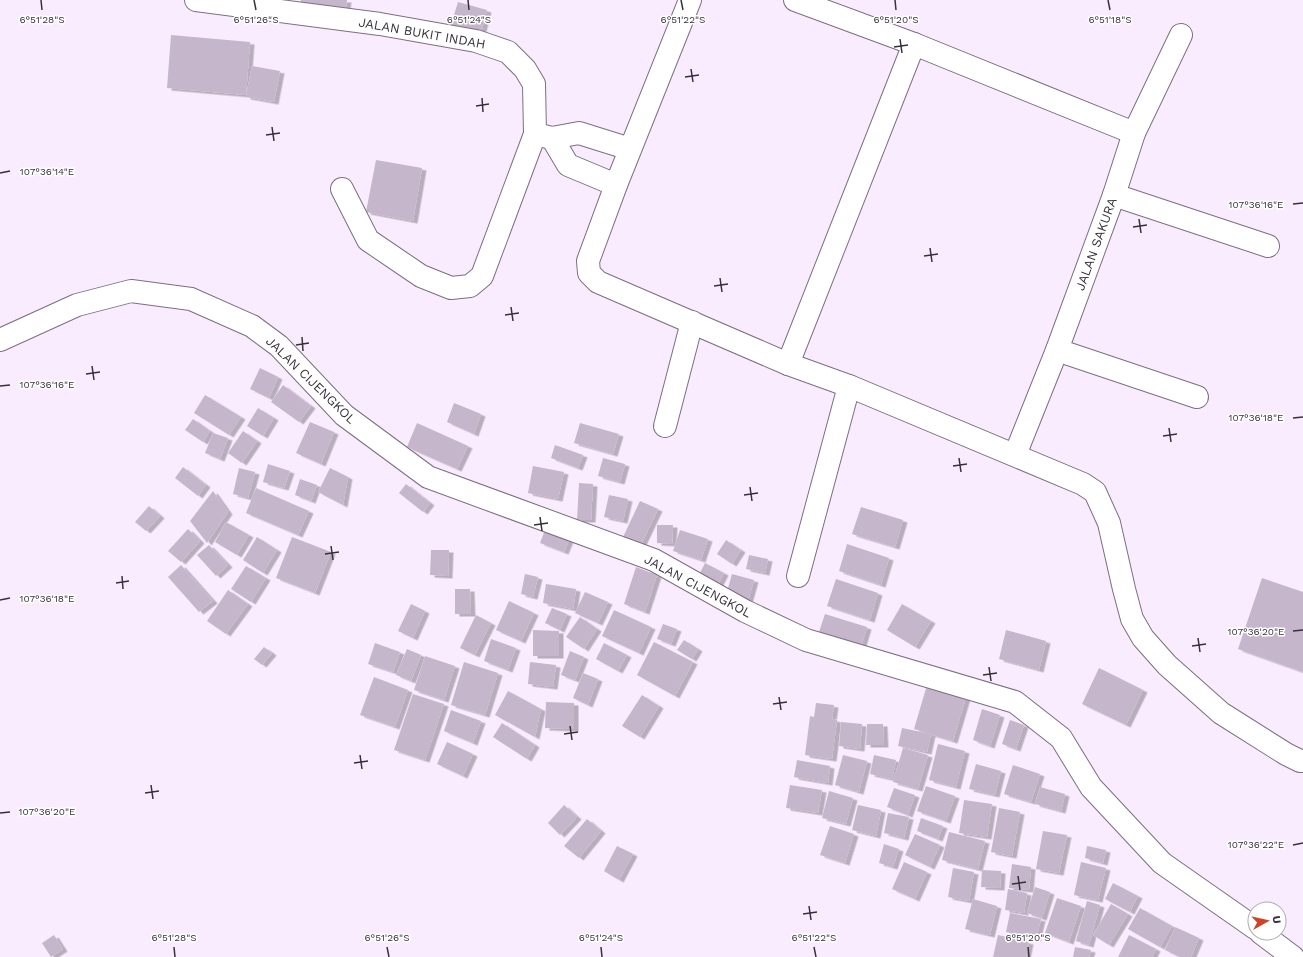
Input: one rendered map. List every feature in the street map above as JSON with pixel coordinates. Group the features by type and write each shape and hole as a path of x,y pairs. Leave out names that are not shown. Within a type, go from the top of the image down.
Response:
{"street":[{"name":"JALAN BUKIT INDAH","path":"196,0 380,24 476,41 508,52 525,69 534,84 543,136"},
{"path":"690,0 616,185 588,261 589,272 598,282 788,364 849,386 1015,455 1083,484 1095,492 1109,523 1132,619 1143,638 1167,665 1221,713 1286,754 1303,761"},
{"path":"795,0 914,44 1134,133"},
{"name":"JALAN SAKURA","path":"1015,455 1057,350 1114,195 1134,133 1181,35"},
{"path":"788,364 914,44"},
{"path":"543,136 579,133 630,149"},
{"path":"543,136 568,165 616,185"},
{"path":"342,189 368,240 421,276 451,288 470,286 482,276 543,136"},
{"path":"1114,195 1268,246"},
{"name":"JALAN CIJENGKOL","path":"0,340 77,304 132,292 191,299 252,326 279,346 344,415 428,477 654,560 745,611 806,640 1015,702 1061,738 1092,787 1162,863 1247,922"},
{"path":"665,426 692,322"},
{"path":"1057,350 1197,397"},
{"path":"798,576 849,386"},
{"path":"1272,941 1293,957"}],"building":[{"path":"301,0 347,0 345,14 300,8"},
{"path":"458,2 487,10 480,37 450,28"},
{"path":"171,35 250,42 246,95 167,88"},
{"path":"252,66 280,71 274,102 246,97"},
{"path":"376,160 422,168 413,221 366,212"},
{"path":"260,368 278,377 269,398 250,389"},
{"path":"283,385 311,406 299,422 271,402"},
{"path":"205,395 241,417 229,435 194,413"},
{"path":"454,403 481,414 474,434 447,422"},
{"path":"258,408 274,418 263,436 247,426"},
{"path":"193,419 210,431 203,442 185,430"},
{"path":"310,422 334,432 321,464 296,453"},
{"path":"417,423 468,446 457,469 407,447"},
{"path":"580,423 619,434 613,454 574,443"},
{"path":"243,431 257,441 242,463 228,453"},
{"path":"213,433 228,438 220,459 205,453"},
{"path":"555,445 583,455 578,468 551,458"},
{"path":"603,458 625,464 620,482 598,476"},
{"path":"268,464 290,471 284,488 263,482"},
{"path":"533,466 564,472 558,499 528,493"},
{"path":"183,467 206,485 198,496 175,478"},
{"path":"239,468 255,472 248,498 233,494"},
{"path":"330,468 348,477 343,505 318,492"},
{"path":"300,479 317,485 311,501 295,495"},
{"path":"579,483 593,484 591,520 577,520"},
{"path":"406,484 430,503 423,512 399,493"},
{"path":"256,488 309,511 298,535 246,513"},
{"path":"213,491 228,512 207,543 190,521"},
{"path":"609,495 628,499 623,521 604,517"},
{"path":"640,501 658,509 641,545 623,537"},
{"path":"149,506 160,516 146,531 135,522"},
{"path":"861,507 903,520 895,547 852,534"},
{"path":"226,522 249,535 237,555 215,542"},
{"path":"657,525 673,525 672,544 657,543"},
{"path":"188,529 200,541 181,562 168,551"},
{"path":"545,530 569,540 564,552 540,543"},
{"path":"680,530 708,539 701,560 673,551"},
{"path":"257,537 277,550 263,573 243,560"},
{"path":"292,537 331,552 315,593 276,578"},
{"path":"726,540 741,550 732,564 717,554"},
{"path":"847,544 889,558 881,585 839,571"},
{"path":"209,545 228,565 216,576 197,555"},
{"path":"431,550 449,550 448,576 430,575"},
{"path":"749,555 768,559 765,573 746,569"},
{"path":"705,563 724,573 717,587 698,577"},
{"path":"181,565 213,601 199,612 168,577"},
{"path":"246,566 266,578 251,602 231,589"},
{"path":"636,567 657,575 645,612 624,604"},
{"path":"525,574 538,577 533,597 521,594"},
{"path":"732,574 754,580 748,601 726,595"},
{"path":"1262,578 1303,592 1303,672 1238,649"},
{"path":"836,579 878,593 870,620 827,606"},
{"path":"546,584 576,589 573,609 543,603"},
{"path":"455,589 470,589 471,614 455,614"},
{"path":"228,590 248,604 226,634 207,621"},
{"path":"585,592 608,602 598,623 575,613"},
{"path":"509,601 534,613 521,641 496,630"},
{"path":"411,604 425,611 413,638 398,631"},
{"path":"902,604 931,621 915,647 887,630"},
{"path":"552,608 567,614 560,630 545,623"},
{"path":"614,610 651,627 639,653 602,636"},
{"path":"825,614 867,627 859,654 816,641"},
{"path":"476,615 491,623 475,655 460,648"},
{"path":"580,617 597,629 584,649 566,637"},
{"path":"663,624 677,629 671,644 657,639"},
{"path":"533,630 559,631 559,656 533,656"},
{"path":"1006,630 1046,641 1039,670 999,659"},
{"path":"491,639 516,648 508,670 484,661"},
{"path":"684,640 698,649 692,659 677,650"},
{"path":"654,642 693,662 675,696 637,675"},
{"path":"375,643 400,652 393,672 368,664"},
{"path":"604,643 627,655 618,671 596,659"},
{"path":"264,647 272,653 262,665 254,659"},
{"path":"407,649 421,655 411,681 396,675"},
{"path":"570,651 584,657 575,680 561,675"},
{"path":"425,656 455,666 444,700 414,690"},
{"path":"464,662 498,673 485,715 451,705"},
{"path":"530,662 556,665 553,687 528,684"},
{"path":"1099,668 1143,690 1126,725 1082,704"},
{"path":"583,673 598,679 588,705 573,698"},
{"path":"374,677 408,690 395,727 360,715"},
{"path":"927,685 966,697 953,741 914,729"},
{"path":"508,691 541,709 535,737 495,715"},
{"path":"413,694 444,704 425,760 394,750"},
{"path":"642,695 659,706 640,737 622,726"},
{"path":"546,702 574,703 574,729 545,728"},
{"path":"816,703 834,705 832,719 837,720 832,759 805,755 810,716 814,717"},
{"path":"982,709 1000,715 990,746 973,740"},
{"path":"451,710 481,721 473,743 444,731"},
{"path":"1010,720 1024,725 1016,749 1002,744"},
{"path":"841,722 862,724 860,749 839,746"},
{"path":"502,723 535,745 527,759 493,737"},
{"path":"867,724 883,724 884,745 866,745"},
{"path":"902,728 931,734 927,752 898,746"},
{"path":"447,742 473,754 463,776 437,764"},
{"path":"938,744 965,751 956,787 929,780"},
{"path":"903,748 928,755 918,789 893,782"},
{"path":"843,755 867,761 859,792 835,785"},
{"path":"874,755 896,760 892,779 870,774"},
{"path":"797,760 830,766 828,783 794,777"},
{"path":"976,764 1001,771 995,795 969,789"},
{"path":"1013,765 1040,774 1031,802 1004,794"},
{"path":"790,785 822,790 818,813 786,808"},
{"path":"926,786 955,796 946,821 917,811"},
{"path":"1040,787 1065,794 1061,811 1035,804"},
{"path":"894,788 915,795 908,815 887,807"},
{"path":"829,791 853,798 846,824 822,818"},
{"path":"964,800 992,804 987,837 959,833"},
{"path":"564,805 577,817 560,835 548,823"},
{"path":"858,805 881,810 876,836 852,830"},
{"path":"999,808 1020,812 1012,856 991,852"},
{"path":"888,813 909,817 904,838 884,833"},
{"path":"921,818 943,826 938,839 917,831"},
{"path":"587,819 601,831 579,858 564,846"},
{"path":"830,826 854,834 845,863 820,855"},
{"path":"1043,831 1067,835 1059,873 1036,869"},
{"path":"949,832 985,841 978,869 942,860"},
{"path":"915,834 940,845 930,867 905,855"},
{"path":"884,844 899,849 893,867 879,863"},
{"path":"617,846 633,854 619,880 604,871"},
{"path":"1087,846 1106,850 1103,863 1085,858"},
{"path":"904,862 927,872 915,899 892,889"},
{"path":"1081,862 1106,868 1098,900 1074,895"},
{"path":"1012,864 1031,867 1029,890 1009,888"},
{"path":"953,868 974,872 969,901 948,897"},
{"path":"982,870 1001,871 1000,888 981,887"},
{"path":"1113,883 1138,896 1130,912 1105,899"},
{"path":"1035,887 1050,892 1042,918 1027,913"},
{"path":"1008,889 1027,893 1024,913 1005,910"},
{"path":"1057,898 1081,906 1069,942 1045,933"},
{"path":"973,899 997,906 990,935 965,929"},
{"path":"1087,901 1100,905 1089,945 1076,941"},
{"path":"1111,904 1128,914 1109,945 1093,935"},
{"path":"1140,908 1172,926 1160,947 1128,929"},
{"path":"1010,913 1041,919 1036,939 1006,932"},
{"path":"1175,927 1199,938 1191,957 1180,957 1165,950"},
{"path":"54,935 63,949 51,957 42,943"},
{"path":"998,935 1029,942 1026,957 993,957"},
{"path":"1129,935 1156,949 1152,957 1118,957"},
{"path":"1075,947 1091,950 1089,957 1073,957"}]}
